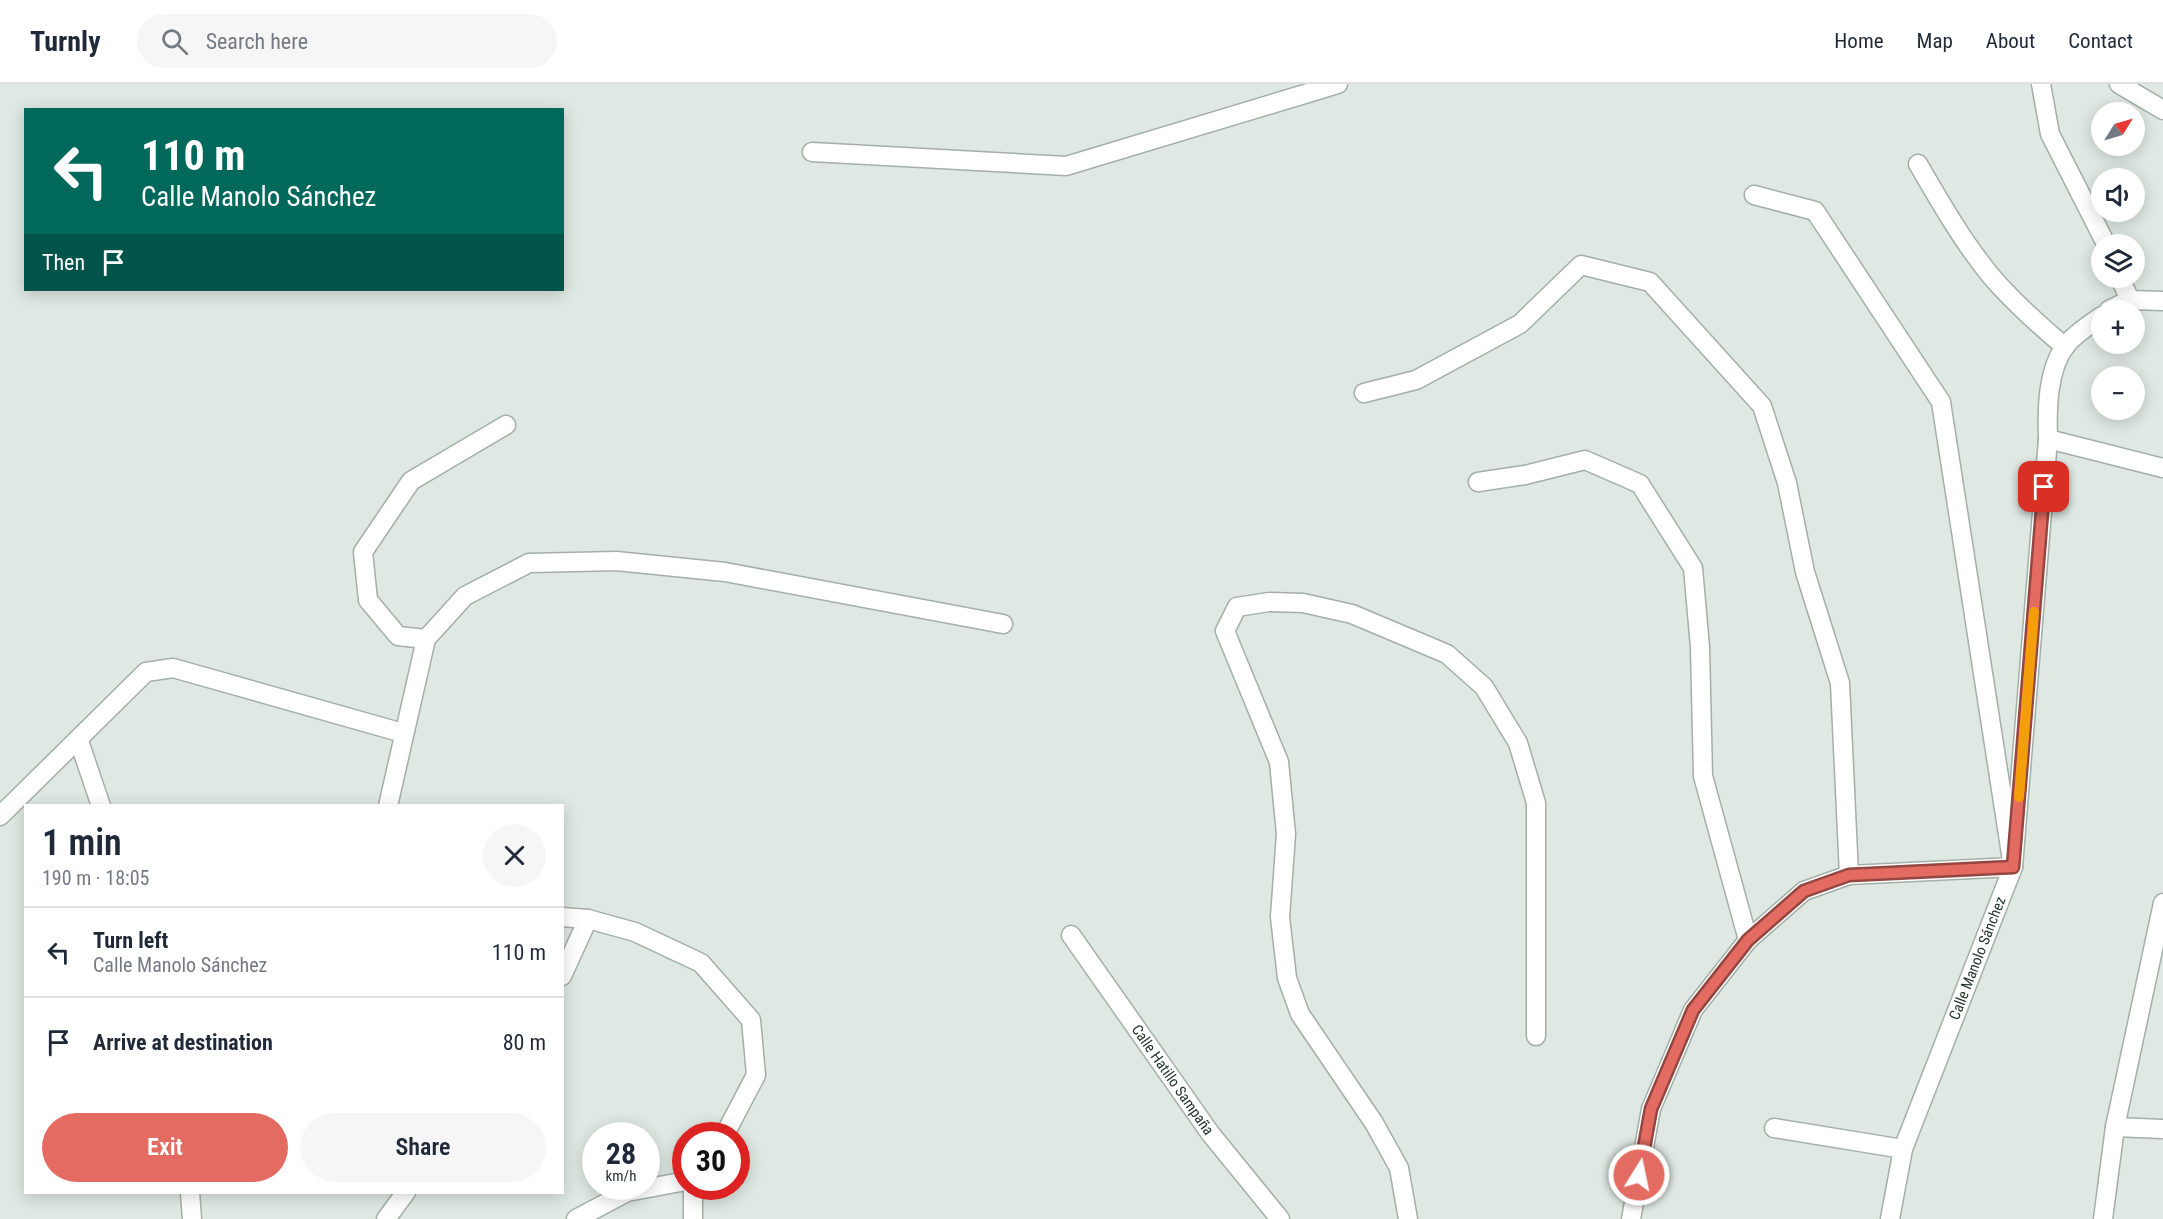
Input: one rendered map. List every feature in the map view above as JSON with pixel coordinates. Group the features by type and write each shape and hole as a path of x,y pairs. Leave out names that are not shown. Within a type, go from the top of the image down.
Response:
{"street":[{"path":"812,152 1066,166 1338,84"},
{"path":"2041,84 2050,134 2101,234"},
{"path":"2119,84 2163,110"},
{"path":"1918,164 1947,213 1991,276 2033,320 2065,346"},
{"path":"1631,1219 1651,1109 1693,1010 1748,940 1804,891 1849,875 2013,867 1941,402 1815,211 1754,195"},
{"path":"1364,393 1416,380 1520,324 1581,265 1650,282 1761,406 1787,483 1805,572 1840,683 1849,875"},
{"path":"2125,288 2130,300"},
{"path":"2145,300 2163,301"},
{"name":"Calle Manolo Sánchez","path":"1890,1219 1903,1149 2013,867 2048,439 2046,406 2057,362 2065,346 2078,332 2091,323"},
{"path":"426,639 398,636 368,600 363,552 411,481 506,425"},
{"path":"2048,439 2163,468"},
{"path":"1478,482 1525,475 1585,460 1640,484 1693,568 1700,647 1702,776 1748,940"},
{"path":"388,804 426,639 465,596 529,563 616,561 725,572 1003,624"},
{"path":"1408,1219 1399,1168 1374,1123 1300,1014 1287,978 1280,917 1286,834 1280,762 1225,631 1237,607 1269,602 1303,603 1352,614 1447,654 1484,687 1518,743 1536,803 1536,1036"},
{"path":"0,816 79,741 146,672 173,669 403,733"},
{"path":"79,741 100,804"},
{"path":"2103,1219 2115,1127 2163,903"},
{"path":"564,917 588,919 635,932 701,963 751,1020 756,1075 731,1122"},
{"path":"564,972 588,919"},
{"name":"Calle Hatillo Sampaña","path":"1071,935 1210,1133 1280,1219"},
{"path":"2115,1127 2163,1129"},
{"path":"1774,1128 1903,1149"},
{"path":"576,1219 627,1192 672,1184"},
{"path":"190,1194 192,1219"},
{"path":"387,1219 405,1194"},
{"path":"693,1200 693,1219"}],"slow traffic":[{"path":"2019,797 2034,612"}],"route":[{"path":"1639,1175 1651,1109 1693,1010 1748,940 1804,891 1849,875 2013,867 2044,487"}]}
